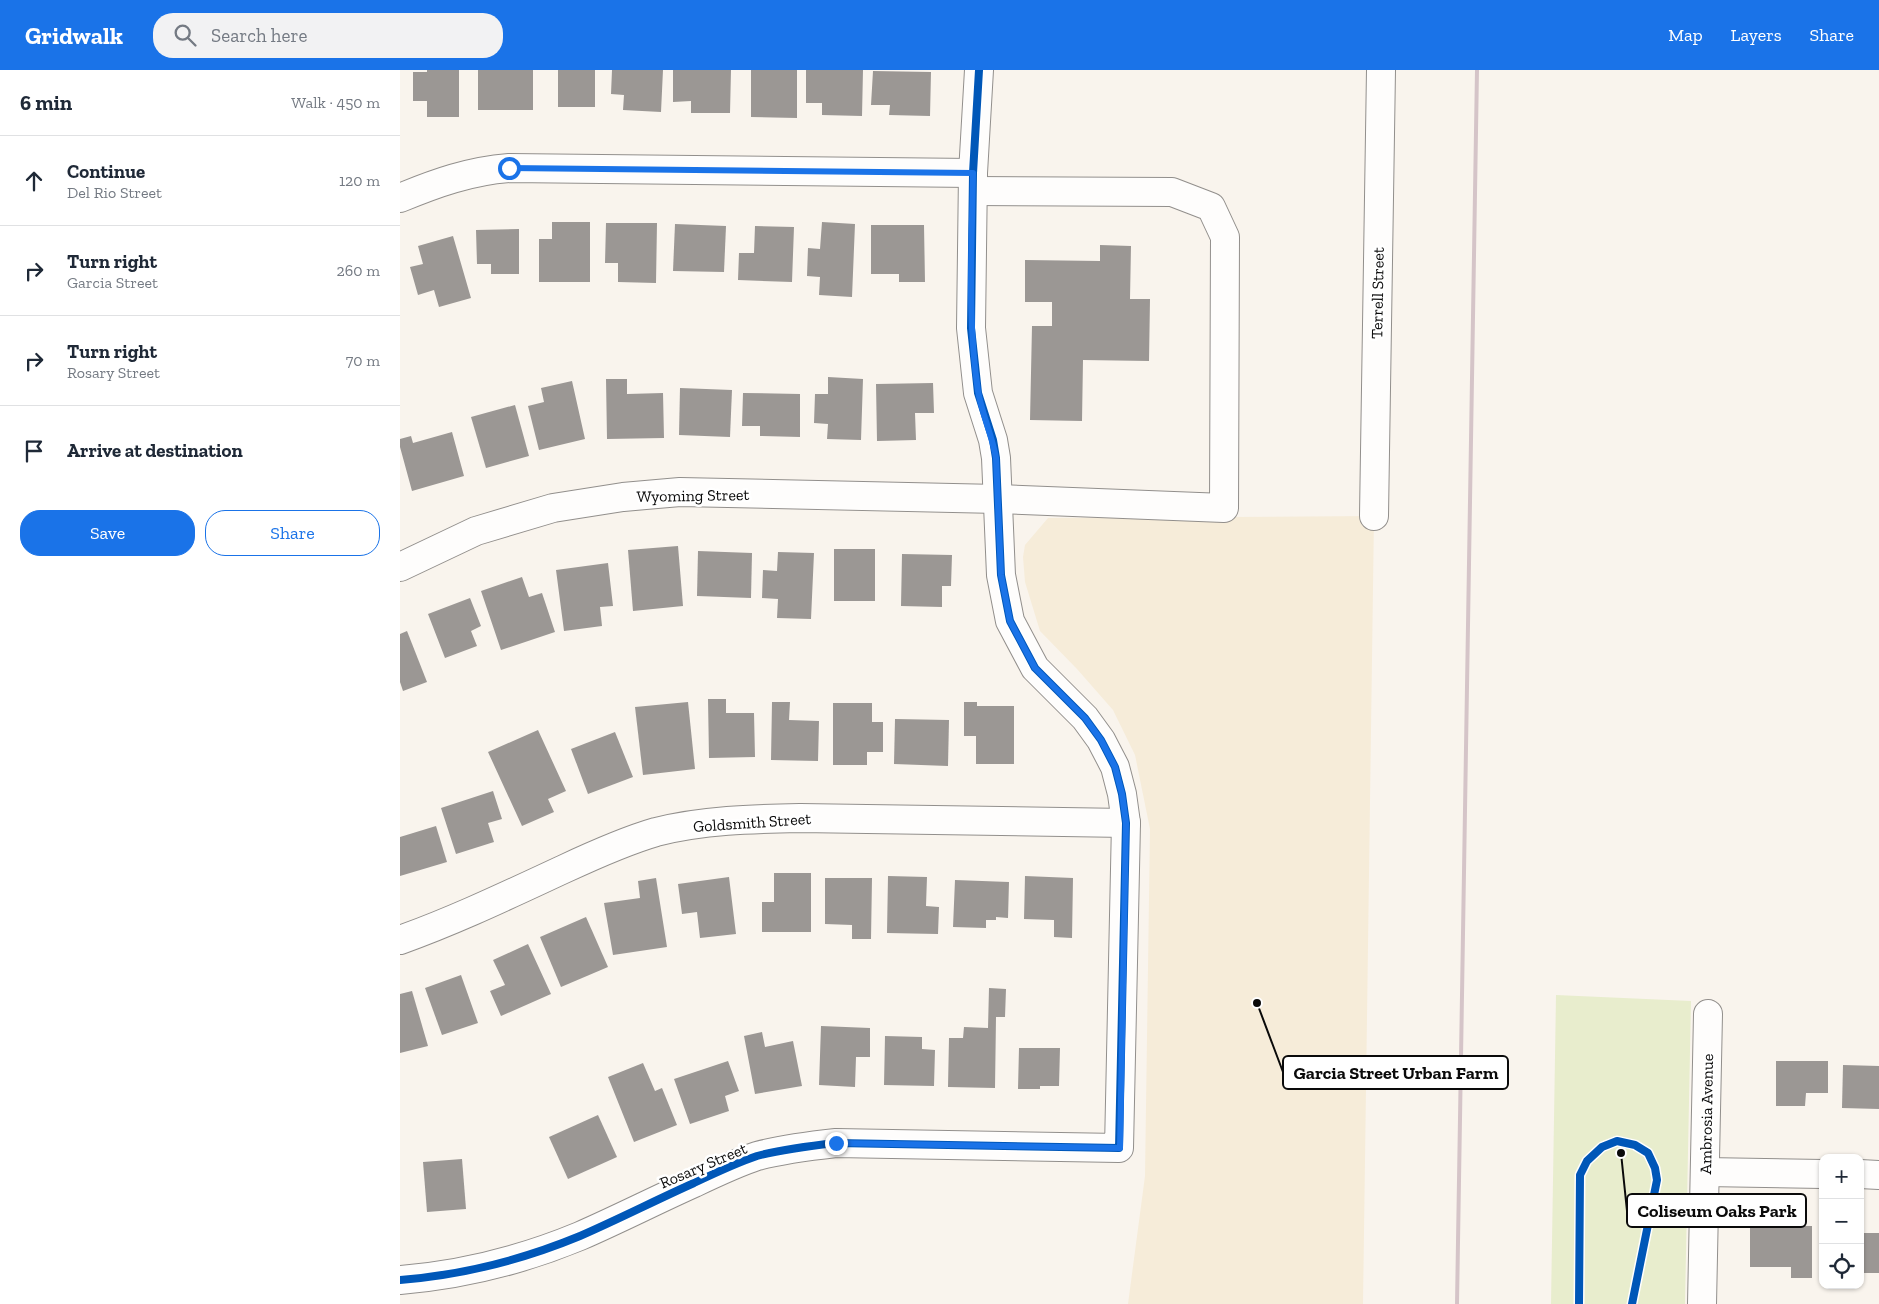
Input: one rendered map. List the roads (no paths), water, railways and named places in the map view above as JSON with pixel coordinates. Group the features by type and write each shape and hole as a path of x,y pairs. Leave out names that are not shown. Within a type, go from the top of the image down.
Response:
{"street":[{"path":"979,70 973,182 971,328 978,393 993,440 996,458 1001,575 1010,621 1035,668 1085,718 1101,740 1115,767 1122,794 1126,823"},
{"name":"Terrell Street","path":"1374,516 1381,70"},
{"path":"400,198 448,179 490,169 509,168 973,182"},
{"name":"Wyoming Street","path":"400,567 476,531 553,508 623,497 680,492 998,499 1224,508 1225,237 1211,207 1172,192 973,182"},
{"name":"Goldsmith Street","path":"400,940 433,928 609,849 656,832 697,824 748,819 800,818 1126,823"},
{"name":"Rosary Street","path":"400,1280 441,1277 490,1267 537,1253 581,1236 717,1172 756,1157 796,1147 836,1143 1120,1148 1126,823"},
{"name":"Ambrosia Avenue","path":"1702,1304 1708,1014"},
{"path":"1705,1172 1819,1174"},
{"path":"1864,1174 1879,1175"}],"railway":[{"path":"1457,1304 1477,70"}],"place":[{"name":"Garcia Street Urban Farm","path":"1257,1003"},
{"name":"Coliseum Oaks Park","path":"1621,1153"}]}
